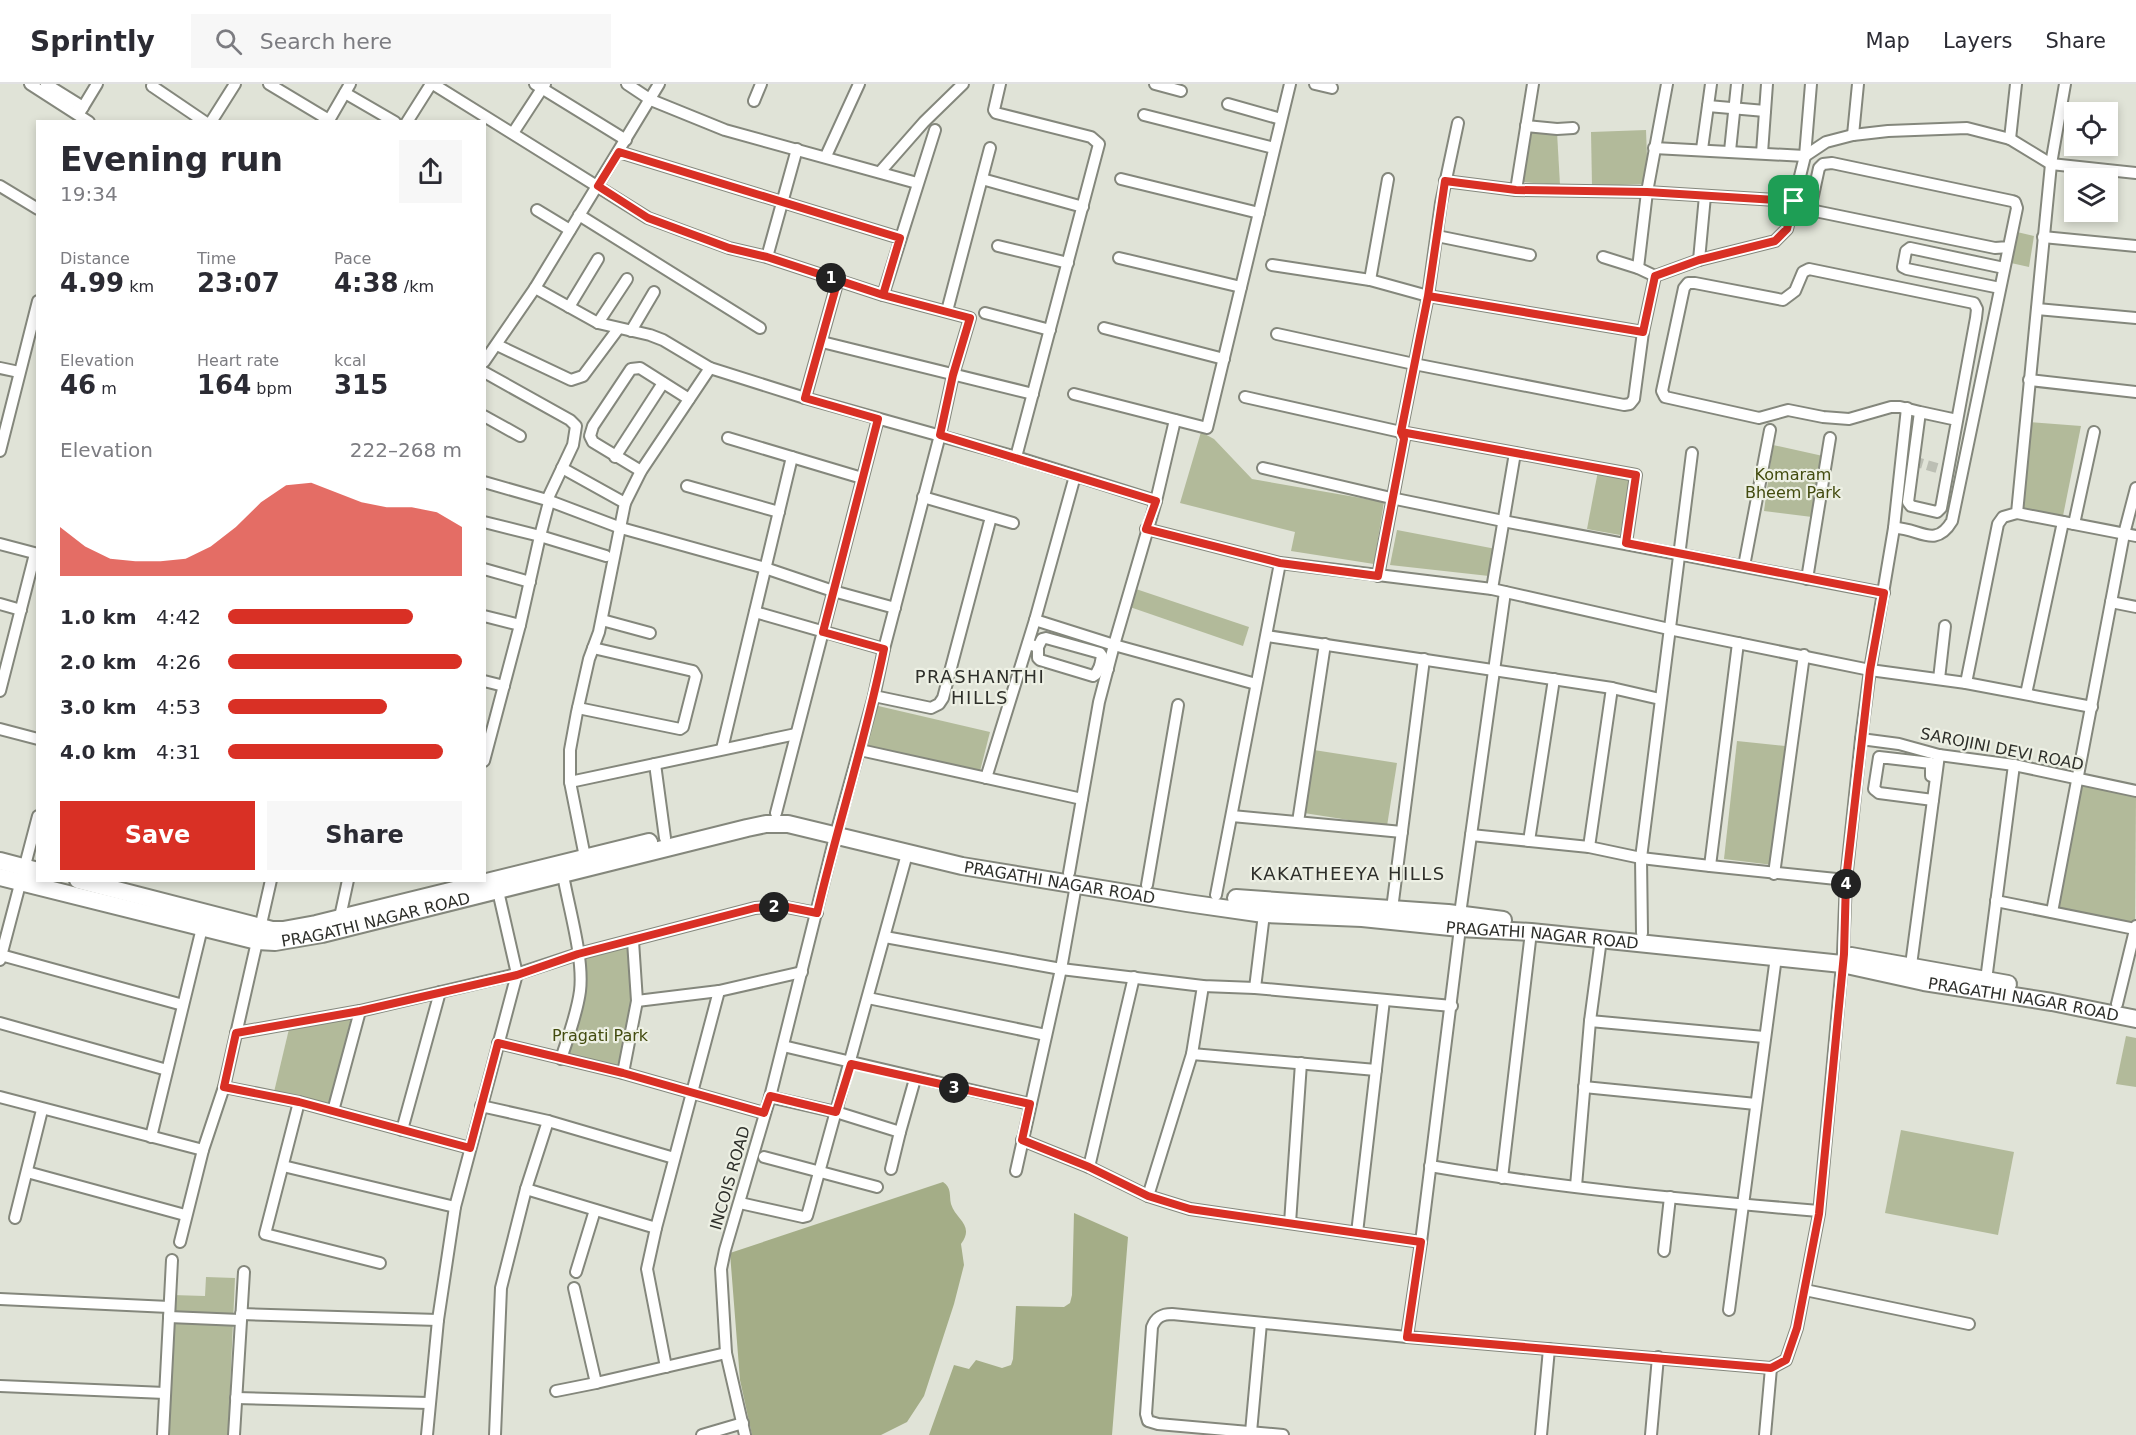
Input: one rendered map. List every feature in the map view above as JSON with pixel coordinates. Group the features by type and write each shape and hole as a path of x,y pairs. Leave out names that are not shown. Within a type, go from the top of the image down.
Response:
{"main road":[{"name":"PRAGATHI NAGAR ROAD","path":"486,881 762,813 776,813 806,817 837,832 907,854 963,866 1147,885 1257,901 1392,909 1531,932 1776,957 1843,959 1924,982 2052,1002 2136,1019"},
{"name":"PRAGATHI NAGAR ROAD","path":"96,883 259,934 275,942 322,934 766,824 788,824 1264,914 1460,921 1642,933 1843,959 1911,965 2136,1008"},
{"name":"PRAGATHI NAGAR ROAD","path":"0,861 27,874"},
{"name":"PRAGATHI NAGAR ROAD","path":"0,877 27,874"},
{"name":"PRAGATHI NAGAR ROAD","path":"53,882 202,928 259,934 340,917 481,882"}],"street":[{"path":"30,84 45,86 80,111 87,120"},
{"path":"80,111 98,84"},
{"path":"212,120 235,84"},
{"path":"269,84 326,120"},
{"path":"408,120 432,84 648,218 729,248 767,257 883,295 947,311 990,148"},
{"path":"627,84 651,100 725,130 917,183"},
{"path":"486,359 535,288 660,84"},
{"path":"754,101 761,84"},
{"path":"825,156 859,84"},
{"path":"880,172 924,122 963,84"},
{"path":"1000,84 994,105 996,113 1096,140 1099,144 1016,458"},
{"path":"1155,84 1181,91"},
{"path":"1074,394 1207,428 1290,84"},
{"path":"1315,84 1332,88"},
{"path":"1516,190 1533,84"},
{"path":"1638,268 1647,192 1667,84"},
{"path":"1702,150 1711,84"},
{"path":"1730,151 1737,84"},
{"path":"1762,153 1767,84"},
{"path":"1603,257 1655,276 1699,260 1775,241 1787,229 1805,156 1810,84"},
{"path":"1853,135 1858,84"},
{"path":"2010,139 2016,84"},
{"path":"2017,513 2051,164 2065,84"},
{"path":"513,133 541,85 626,140"},
{"path":"152,86 202,120"},
{"path":"329,120 348,88 392,120"},
{"path":"1228,104 1281,119"},
{"path":"1708,106 1765,111"},
{"path":"1144,115 1274,148"},
{"path":"1378,576 1404,439 1401,432 1428,296 1445,181 1458,123"},
{"path":"1526,126 1573,128"},
{"path":"1654,148 1805,156 1826,142 1853,135 1888,131 1966,128 2010,139 2051,164 2136,173"},
{"path":"883,295 935,130"},
{"path":"767,257 797,149"},
{"path":"619,152 900,238"},
{"path":"1894,528 1904,528 1930,537 1941,534 1952,521 1963,475 2004,268 2009,249 2017,208 2013,201 1832,163 1823,164 1819,168 1811,202 1811,207 1815,211 2009,249"},
{"path":"982,179 1083,207"},
{"path":"1121,179 1259,213"},
{"path":"1370,280 1388,179"},
{"path":"1445,181 1516,190 1647,192 1794,201"},
{"path":"0,186 36,208"},
{"path":"1699,260 1705,196"},
{"path":"537,210 570,230"},
{"path":"579,215 760,328"},
{"path":"1437,236 1530,255"},
{"path":"2043,237 2136,246"},
{"path":"998,246 1068,263"},
{"path":"2000,288 1907,269 1903,267 1903,261 1907,249 1914,249 2004,268"},
{"path":"1119,258 1241,287"},
{"path":"569,307 598,259"},
{"path":"1272,265 1370,280 1428,296 1643,332"},
{"path":"1920,412 1908,502 1914,507 1939,511 1957,420 1977,309 1974,303 1809,269 1803,272 1795,291 1783,300 1695,283 1689,283 1684,288 1662,391 1665,397 1759,418 1788,410 1823,417 1849,419 1891,407 1907,408 1957,420"},
{"path":"1277,334 1414,364 1624,405 1630,404 1635,399 1643,332 1655,276"},
{"path":"598,323 627,279"},
{"path":"805,398 838,280"},
{"path":"535,288 598,323 663,340 710,368 1156,501"},
{"path":"631,331 654,292"},
{"path":"0,452 36,308"},
{"path":"2037,309 2136,318"},
{"name":"INCOIS ROAD","path":"745,1435 726,1353 721,1269 783,1047 874,696 953,375 970,318 947,311"},
{"path":"985,313 1050,330"},
{"path":"1104,328 1224,358"},
{"path":"497,345 571,380 583,376 618,329"},
{"path":"822,342 1033,394"},
{"path":"641,471 593,442 591,430 634,367 640,368 689,399"},
{"path":"0,368 19,372"},
{"path":"585,856 570,782 570,750 578,708 602,620 626,503 641,471 710,368"},
{"path":"486,373 570,420 576,426 573,445 548,501 520,626 504,686 488,730 486,746"},
{"path":"2029,380 2136,392"},
{"path":"615,457 663,383"},
{"path":"1245,398 1401,432 1636,475 1626,543"},
{"path":"1283,1435 1158,1424 1148,1420 1146,1414 1154,1321 1165,1314 1771,1368 1786,1360 1797,1328 1818,1210 1843,959 1846,880 1861,739 1894,528 1907,408"},
{"path":"486,417 520,436"},
{"path":"776,813 878,419"},
{"path":"1033,646 1040,660 1072,670 1093,676 1104,668 1114,645 1156,501 1175,420"},
{"path":"1744,566 1770,430"},
{"path":"2074,524 2094,432"},
{"path":"728,438 862,478"},
{"path":"1806,579 1830,438"},
{"path":"1492,589 1515,453"},
{"path":"1642,933 1641,858 1692,453"},
{"path":"722,749 792,457"},
{"path":"1901,460 1913,461"},
{"path":"562,468 626,503"},
{"path":"1263,468 1503,521 1884,593"},
{"path":"1947,471 1963,475"},
{"path":"986,778 1033,646 1035,620 1075,476"},
{"path":"486,483 548,501 621,528 765,568 833,591 895,608"},
{"path":"687,486 779,512"},
{"path":"2052,912 2124,534 2136,488"},
{"path":"923,497 1013,523"},
{"path":"1966,683 1998,524 2003,517 2017,513 2136,536"},
{"path":"874,696 931,708 939,704 946,687 991,517"},
{"path":"486,522 606,556"},
{"path":"2026,694 2062,522"},
{"path":"1146,529 1280,563 1492,589 1669,629 1870,670 1966,683 2092,707"},
{"path":"0,544 36,554 3,670 0,691"},
{"path":"1216,896 1280,563"},
{"path":"486,570 530,582"},
{"path":"1407,1337 1452,1006 1471,835 1505,592"},
{"path":"2111,602 2136,607"},
{"path":"0,604 21,610"},
{"path":"755,612 884,649"},
{"path":"486,617 520,626"},
{"path":"602,620 650,633"},
{"path":"1035,620 1114,645 1256,684"},
{"path":"1939,679 1945,626"},
{"path":"1267,636 1612,688 1660,699"},
{"path":"1016,1171 1061,969 1082,799 1104,668 1100,653 1046,638 1033,646"},
{"path":"1710,866 1738,643"},
{"path":"1298,822 1325,644"},
{"path":"578,708 680,729 683,727 696,676 693,671 593,648"},
{"path":"1774,874 1804,655"},
{"path":"1392,909 1424,659"},
{"path":"1529,841 1554,679"},
{"path":"486,682 504,686"},
{"path":"1589,847 1612,688"},
{"path":"1147,885 1178,705"},
{"path":"0,729 36,738"},
{"path":"570,782 796,734"},
{"name":"SAROJINI DEVI ROAD","path":"1861,739 1899,744 1934,757 2014,765 2136,791"},
{"path":"860,750 1082,799"},
{"path":"1911,965 1930,799 1934,757 1878,757 1874,789 1879,793 1930,799"},
{"path":"655,764 665,838"},
{"path":"1986,980 2014,765"},
{"path":"1232,816 1402,832"},
{"path":"36,827 27,874 1,958 183,1005"},
{"path":"1471,835 1589,847 1641,858 1774,874 1846,880"},
{"path":"740,1203 807,1216 851,1064 907,854"},
{"path":"561,1059 580,991 578,954 563,875"},
{"path":"180,1242 203,1150 224,1087 271,882"},
{"path":"340,917 348,882"},
{"path":"427,1435 438,1320 455,1207 517,975 498,891"},
{"path":"1996,901 2136,927 2117,1004"},
{"path":"236,1033 360,1011 517,975 578,954 755,908 782,906 817,913"},
{"path":"1255,988 1264,914"},
{"path":"151,1137 202,928"},
{"path":"1502,1178 1531,932"},
{"path":"885,937 1061,969 1203,986 1255,988 1452,1006"},
{"path":"1576,1186 1590,1021 1601,939"},
{"path":"623,1073 637,1001 633,941"},
{"path":"1729,1310 1776,957"},
{"path":"637,1001 719,991 802,972"},
{"path":"1089,1167 1134,977"},
{"path":"1148,1196 1192,1054 1203,986"},
{"path":"666,1367 647,1269 719,991"},
{"path":"402,1130 441,992"},
{"path":"868,998 1046,1035"},
{"path":"1357,1233 1384,1000"},
{"path":"333,1111 360,1011"},
{"path":"1590,1021 1764,1037"},
{"path":"0,1023 167,1070"},
{"path":"498,1043 623,1073 764,1113"},
{"path":"783,1047 1030,1104"},
{"path":"1192,1054 1376,1070"},
{"path":"1290,1223 1301,1063"},
{"path":"891,1169 915,1079"},
{"path":"224,1087 299,1102 470,1148"},
{"path":"1584,1087 1756,1104"},
{"path":"770,1096 836,1112 900,1132"},
{"path":"0,1097 42,1110 203,1150"},
{"path":"299,1102 265,1234 380,1263"},
{"path":"481,1106 548,1121 674,1158"},
{"path":"15,1218 42,1110"},
{"path":"495,1435 501,1288 526,1189 548,1121"},
{"path":"1022,1140 1089,1167 1148,1196 1190,1209 1421,1242"},
{"path":"764,1157 877,1187"},
{"path":"283,1166 455,1207"},
{"path":"1430,1167 1502,1178 1670,1197 1818,1210"},
{"path":"27,1172 185,1215"},
{"path":"526,1189 656,1228"},
{"path":"1664,1251 1670,1197"},
{"path":"576,1272 596,1210"},
{"path":"163,1435 172,1260"},
{"path":"234,1435 244,1272"},
{"path":"574,1288 596,1383"},
{"path":"1804,1290 1969,1324"},
{"path":"0,1299 241,1317 438,1320"},
{"path":"1251,1432 1261,1323"},
{"path":"1541,1435 1549,1349"},
{"path":"556,1391 726,1353"},
{"path":"1651,1435 1658,1357"},
{"path":"1765,1435 1771,1368"},
{"path":"0,1386 165,1393"},
{"path":"236,1398 429,1403"},
{"path":"702,1435 743,1423"}],"green space":[{"path":"1646,130 1648,184 1592,186 1591,132"},
{"path":"1532,132 1557,132 1560,185 1522,182"},
{"path":"2017,232 2034,236 2029,267 2011,263"},
{"path":"2029,422 2081,426 2063,516 2020,508"},
{"path":"1201,432 1214,439 1252,479 1384,502 1374,564 1291,551 1295,532 1180,503"},
{"name":"Komaram Bheem Park","path":"1773,445 1823,456 1812,517 1764,511"},
{"path":"1598,471 1631,477 1620,535 1587,529"},
{"path":"1397,530 1496,549 1489,576 1390,565"},
{"path":"1133,588 1249,627 1243,646 1127,606"},
{"path":"874,705 990,732 979,775 864,748"},
{"path":"1737,741 1785,746 1773,865 1724,859"},
{"path":"1314,750 1397,763 1387,826 1304,813"},
{"path":"2082,785 2136,796 2135,927 2055,910"},
{"name":"Pragati Park","path":"626,947 632,951 632,1003 621,1069 567,1056 582,958"},
{"path":"352,1015 329,1105 274,1092 289,1029"},
{"path":"2126,1036 2136,1038 2136,1087 2116,1084"},
{"path":"1901,1130 2014,1152 1998,1235 1885,1213"},
{"path":"943,1182 949,1189 953,1210 965,1227 965,1237 961,1244 964,1265 954,1304 924,1396 907,1422 881,1435 752,1435 740,1380 730,1253"},
{"path":"1074,1213 1128,1237 1112,1435 929,1435 954,1365 969,1369 976,1360 1002,1368 1011,1365 1016,1306 1064,1307 1070,1303"},
{"path":"206,1277 235,1278 228,1435 166,1435 172,1295 205,1296"}],"tunnel":[{"path":"1913,461 1947,471"}],"district":[{"name":"PRASHANTHI HILLS","path":"980,686"},
{"name":"KAKATHEEYA HILLS","path":"1348,873"}],"route":[{"path":"1794,201 1647,192 1516,190 1445,181 1428,296 1414,364 1401,432 1636,475 1626,543 1884,593 1870,670 1846,880 1844,954 1827,1110 1819,1214 1797,1328 1786,1360 1781,1364 1771,1368 1407,1337 1421,1242 1190,1209 1148,1196 1089,1167 1022,1140 1030,1104 851,1064 836,1112 770,1096 764,1113 623,1073 498,1043 470,1148 299,1102 224,1087 236,1033 360,1011 517,975 578,954 755,908 782,906 817,913 835,837 874,696 884,649 823,632 878,419 805,398 838,280 883,295 900,238 619,152 598,186 648,218 729,248 767,257 838,280 883,295 970,318 953,375 940,435 1156,501 1146,529 1280,563 1378,576 1404,439 1401,432 1428,296 1643,332 1655,276 1699,260 1775,241 1787,229 1794,201"}]}
